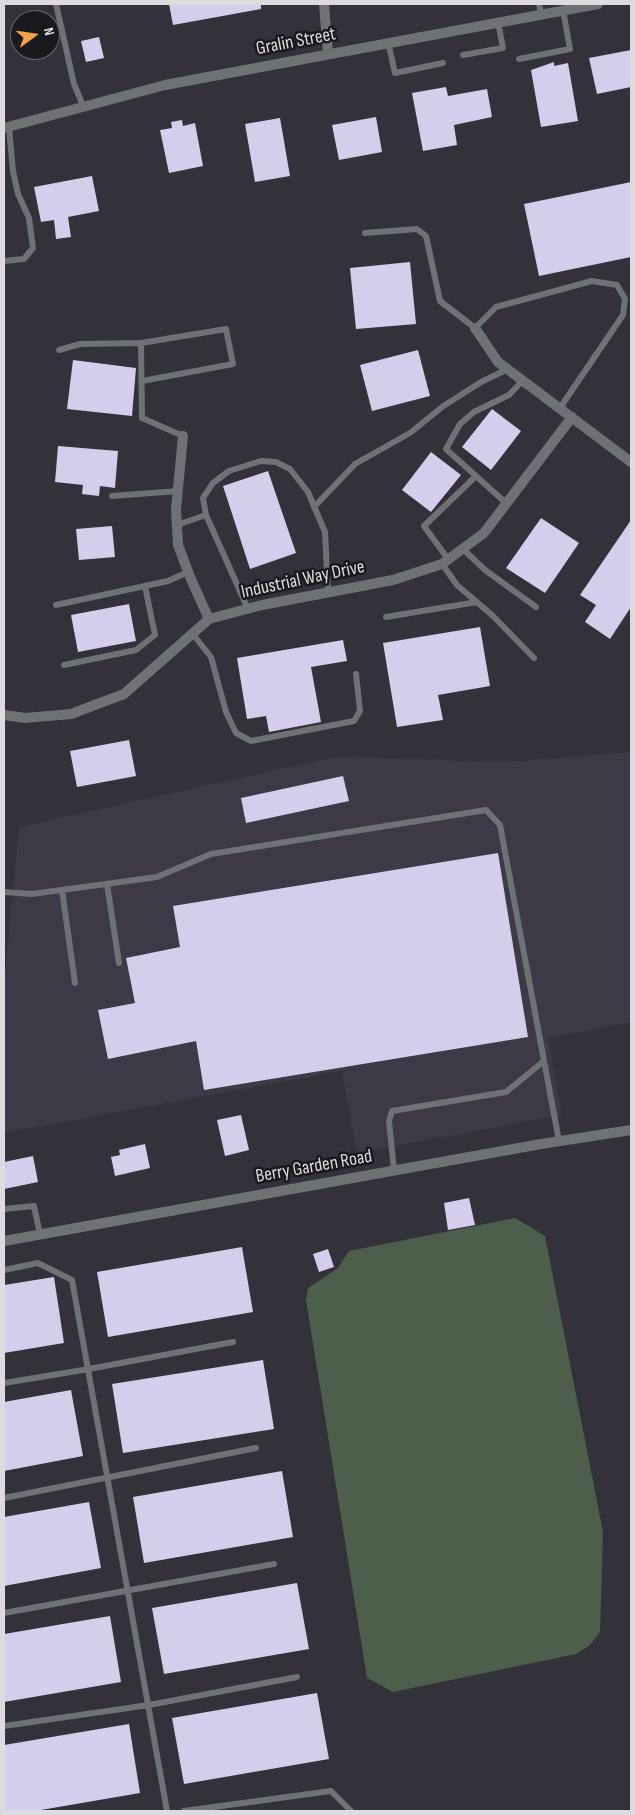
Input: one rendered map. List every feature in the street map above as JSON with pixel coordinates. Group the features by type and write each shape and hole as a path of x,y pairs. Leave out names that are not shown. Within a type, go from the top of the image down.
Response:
{"street":[{"path":"324,4 328,54"},
{"name":"Gralin Street","path":"6,128 165,85 498,22 540,9 563,10 598,4"},
{"path":"475,328 498,362 631,462"},
{"name":"Industrial Way Drive","path":"4,715 25,718 71,714 124,694 209,619 328,592 393,580 445,561 484,533 572,417"},
{"path":"183,436 178,491 178,545 209,619"},
{"name":"Berry Garden Road","path":"4,1241 394,1170 631,1130"}],"lane":[{"path":"56,4 74,84 84,108"},
{"path":"518,60 570,49 563,10"},
{"path":"463,55 503,48 498,22"},
{"path":"388,42 395,73 443,63"},
{"path":"4,261 24,259 33,248 29,218 18,194 6,128"},
{"path":"365,233 417,229 426,236 440,301 475,328 496,307 592,281 617,285 625,299 623,315 560,408"},
{"path":"60,350 80,344 142,343 226,329 233,364 142,381"},
{"path":"142,343 142,418 183,436"},
{"path":"314,507 355,464 410,434 442,407 480,382 508,369"},
{"path":"506,504 446,449 460,424 474,412 509,395 523,380"},
{"path":"248,609 206,515 203,498 213,483 229,471 260,461 276,462 290,469 308,492 325,532 328,592"},
{"path":"476,476 424,526 457,585 534,658"},
{"path":"112,496 178,491"},
{"path":"177,525 206,515"},
{"path":"462,549 485,570 536,607"},
{"path":"56,605 168,582 188,572"},
{"path":"64,665 136,650 155,635 145,586"},
{"path":"386,617 477,602"},
{"path":"192,633 211,657 226,712 236,732 251,741 354,721 360,711 356,674"},
{"path":"4,892 32,894 157,877 211,854 486,810 500,826 559,1141"},
{"path":"107,884 119,964"},
{"path":"62,890 75,983"},
{"path":"394,1170 389,1121 392,1111 506,1092 527,1072 544,1061"},
{"path":"4,1209 34,1206 40,1234"},
{"path":"4,1270 38,1263 72,1280 167,1811"},
{"path":"4,1383 234,1342"},
{"path":"4,1498 256,1448"},
{"path":"4,1613 274,1564"},
{"path":"4,1726 149,1705 298,1677"},
{"path":"184,1811 331,1791 351,1811"}],"shaded area":[{"path":"631,752 631,1022 548,1038 562,1115 357,1153 342,1071 4,1133 4,983 19,827 339,756 503,762"}],"green space":[{"path":"515,1218 545,1236 603,1532 600,1632 590,1645 576,1654 393,1692 367,1678 306,1300 308,1288 338,1268 349,1251"}],"building":[{"path":"169,4 261,4 261,9 173,25"},
{"path":"99,37 104,58 86,62 81,41"},
{"path":"631,50 631,87 597,94 589,58"},
{"path":"554,62 554,66 568,63 578,121 541,127 531,70"},
{"path":"446,87 448,96 487,89 492,117 454,125 457,145 423,151 412,93"},
{"path":"376,117 382,152 339,160 332,125"},
{"path":"280,118 290,176 255,182 245,124"},
{"path":"182,120 183,126 195,123 203,166 169,173 160,130 172,128 171,122"},
{"path":"92,176 99,211 68,217 71,237 56,239 54,220 41,222 34,187"},
{"path":"631,182 631,257 539,276 524,204"},
{"path":"410,262 416,324 356,329 350,268"},
{"path":"418,350 430,396 372,411 360,365"},
{"path":"73,360 136,368 132,416 67,409"},
{"path":"492,409 521,431 491,470 462,447"},
{"path":"58,446 118,451 115,488 100,486 99,496 82,494 83,485 55,482"},
{"path":"431,452 461,475 431,512 402,490"},
{"path":"268,471 296,553 250,569 223,486"},
{"path":"541,518 579,543 545,593 506,568"},
{"path":"631,520 631,607 610,639 585,622 596,605 580,595"},
{"path":"112,526 115,557 79,560 76,529"},
{"path":"129,604 136,641 78,652 71,615"},
{"path":"480,627 490,686 438,695 443,720 397,727 383,643"},
{"path":"343,640 347,661 311,667 321,722 269,732 266,716 247,719 237,658"},
{"path":"129,740 136,776 77,787 70,751"},
{"path":"343,776 349,801 246,823 241,798"},
{"path":"498,853 528,1037 204,1090 196,1041 108,1059 98,1010 135,1003 126,958 180,947 173,906"},
{"path":"241,1115 249,1150 225,1156 217,1120"},
{"path":"145,1144 150,1168 115,1176 111,1157 120,1155 119,1150"},
{"path":"33,1156 38,1182 4,1189 4,1162"},
{"path":"469,1198 475,1225 448,1230 444,1203"},
{"path":"242,1247 253,1312 108,1337 97,1272"},
{"path":"328,1249 334,1267 319,1272 313,1254"},
{"path":"54,1277 64,1343 4,1353 4,1285"},
{"path":"263,1360 274,1429 123,1453 112,1384"},
{"path":"71,1390 83,1456 4,1471 4,1402"},
{"path":"282,1471 293,1537 144,1563 133,1497"},
{"path":"89,1502 101,1568 4,1586 4,1517"},
{"path":"297,1583 309,1649 164,1674 152,1608"},
{"path":"110,1616 121,1682 4,1702 4,1634"},
{"path":"317,1693 329,1759 184,1784 172,1718"},
{"path":"129,1724 140,1793 35,1811 4,1811 4,1745"}]}
